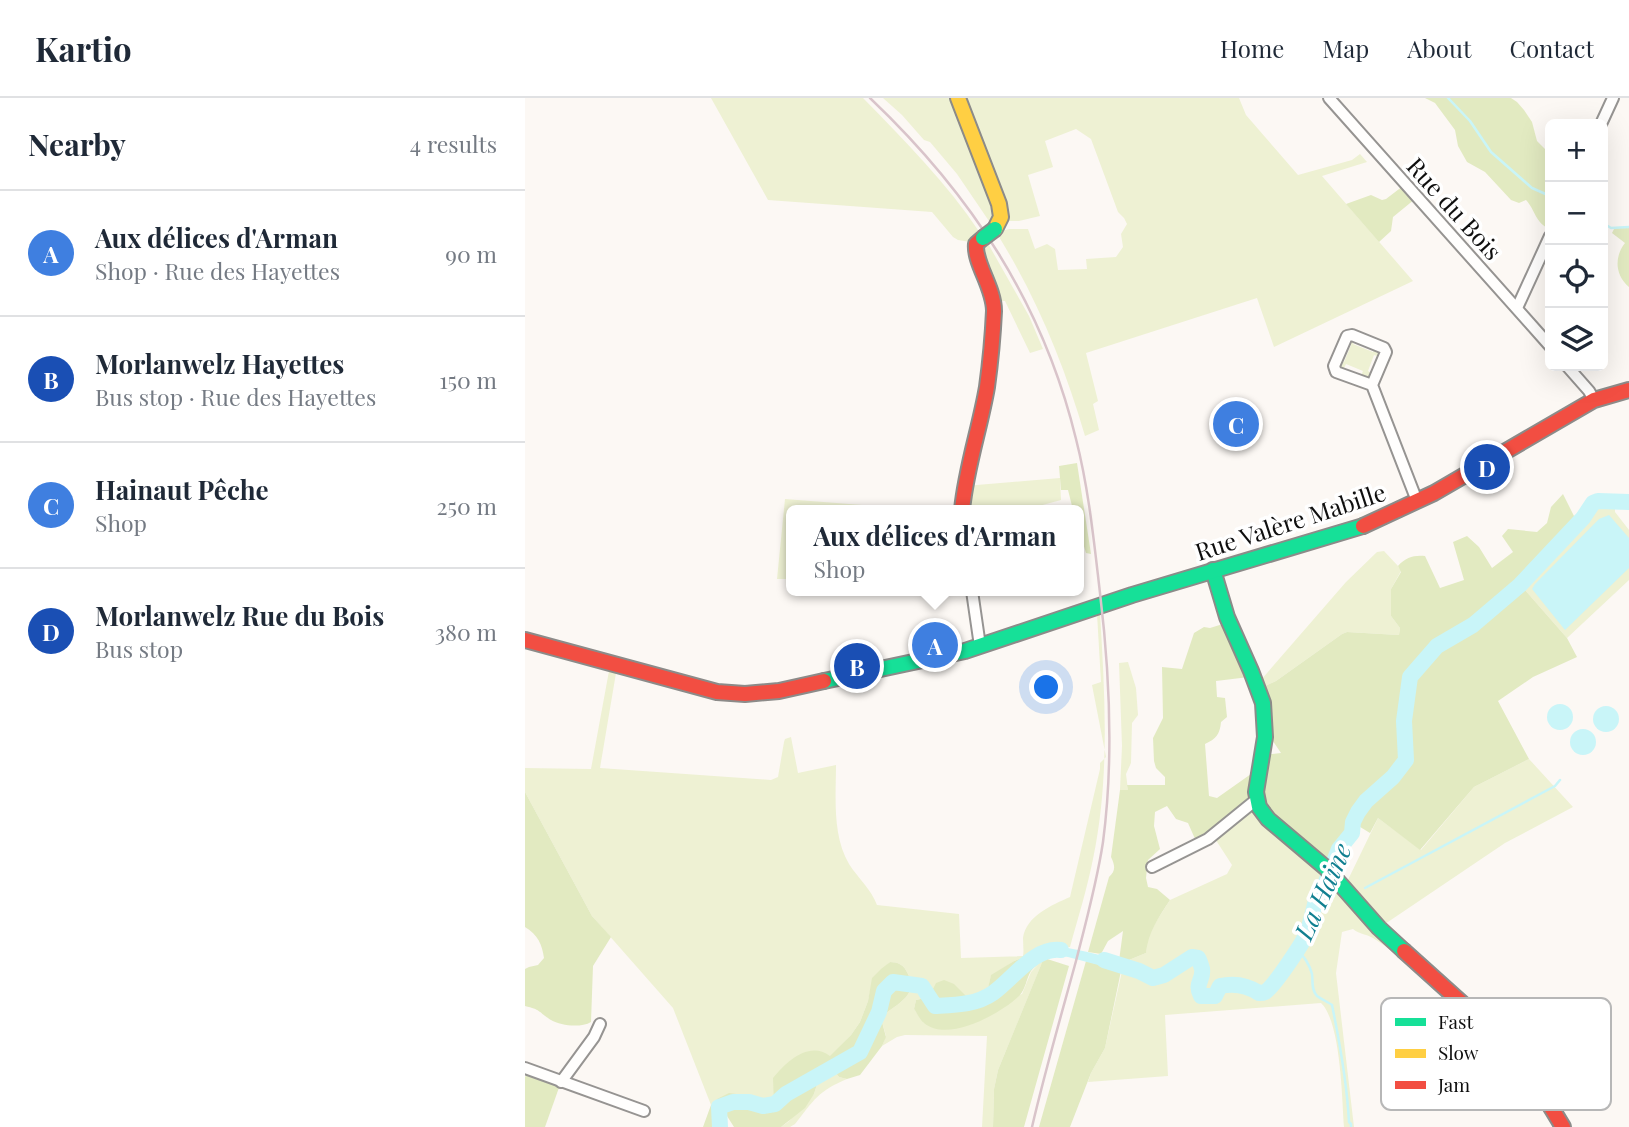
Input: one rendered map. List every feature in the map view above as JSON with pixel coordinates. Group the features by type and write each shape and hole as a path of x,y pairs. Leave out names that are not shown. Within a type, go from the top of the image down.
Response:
{"street":[{"path":"957,98 1002,216 1001,222 976,244 975,252 994,301 986,396 962,505"},
{"name":"Rue du Bois","path":"1329,98 1545,340"},
{"path":"1603,119 1613,98"},
{"path":"1517,308 1546,245"},
{"path":"1372,386 1336,372 1334,366 1347,336 1352,335 1384,348 1385,352 1372,386 1417,501"},
{"path":"1571,371 1594,400"},
{"name":"Rue Valère Mabille","path":"525,640 717,692 759,693 798,688 947,655 1102,604 1361,527 1417,501 1594,400 1629,390"},
{"path":"1213,570 1227,617 1263,703 1265,737 1256,792 1257,800 1268,820 1310,853 1379,928 1456,998"},
{"path":"973,596 980,646"},
{"path":"1152,867 1208,839 1257,800"},
{"path":"561,1082 594,1037 600,1024"},
{"path":"525,1068 644,1111"},
{"path":"1553,1110 1563,1127"}],"green space":[{"path":"711,98 863,98 940,180 980,233 970,242 958,240 932,212 768,200"},
{"path":"883,98 1239,98 1246,115 1298,175 1352,160 1360,154 1367,162 1322,176 1413,281 1274,347 1257,298 1086,353 1098,401 1093,404 1099,430 1085,436 1048,331 996,232 1028,229 1035,249 1047,244 1055,249 1058,270 1087,269 1086,259 1116,257 1123,247 1121,234 1127,224 1118,212 1091,139 1076,129 1045,141 1053,167 1028,175 1040,216 1009,221 1005,211 993,227 957,174 930,142 924,140"},
{"path":"1425,98 1511,98 1517,102 1532,122 1537,141 1545,149 1545,226 1538,220 1526,200 1519,203 1511,200 1485,172 1467,162 1458,146 1455,130 1435,103"},
{"path":"1403,186 1415,199 1393,217 1391,231 1379,242 1346,204 1371,195 1386,199"},
{"path":"1615,227 1629,227 1629,287 1621,277 1618,266 1619,254 1625,243 1612,233"},
{"path":"986,240 1029,316 1043,349 1030,353 1005,301 994,301 979,248"},
{"path":"1356,338 1353,344 1373,352 1375,347 1381,349 1380,357 1374,355 1368,371 1373,374 1370,379 1360,378 1363,371 1346,364 1343,370 1338,368 1340,361 1344,362 1351,345 1346,343"},
{"path":"1077,463 1083,505 1072,505 1068,490 1061,490 1059,466"},
{"path":"1060,478 1061,500 1042,505 963,505 965,486"},
{"path":"1563,494 1574,516 1573,529 1576,533 1525,590 1567,638 1577,657 1533,677 1498,701 1529,759 1474,787 1420,850 1378,818 1370,833 1352,822 1351,832 1337,849 1329,867 1262,812 1263,755 1281,753 1264,728 1263,687 1276,681 1347,632 1399,635 1400,628 1391,616 1391,589 1401,572 1398,566 1404,560 1425,556 1440,588 1464,580 1453,542 1467,536 1479,547 1492,568 1513,552 1502,536 1508,529 1537,532 1547,523 1551,507"},
{"path":"785,499 862,505 786,505 786,579 777,579"},
{"path":"1615,504 1615,512 1629,530 1629,580 1567,638 1525,590 1576,534 1573,529 1574,516 1596,506"},
{"path":"1084,508 1091,554 1086,553 1084,546"},
{"path":"1384,551 1401,571 1391,589 1391,616 1400,628 1399,635 1347,632 1276,681 1263,687 1261,680 1346,582 1377,552"},
{"path":"1100,613 1104,749 1092,685 1101,682 1097,614"},
{"path":"1226,623 1249,677 1216,681 1217,697 1225,698 1227,717 1221,722 1217,736 1205,744 1209,796 1217,798 1251,774 1257,776 1254,798 1196,841 1188,823 1176,819 1167,806 1155,812 1154,826 1160,849 1148,860 1146,878 1148,887 1157,889 1170,900 1152,931 1146,953 1124,962 1119,961 1123,931 1108,941 1101,954 1088,952 1109,877 1114,870 1111,857 1120,790 1128,790 1127,785 1165,785 1165,777 1156,768 1154,761 1153,738 1163,718 1162,667 1182,669 1194,633 1204,627"},
{"path":"1128,662 1136,688 1138,715 1132,723 1131,763 1126,774 1128,790 1120,790 1122,746 1119,663"},
{"path":"609,671 616,673 600,768 771,780 778,777 784,742 791,737 798,773 836,765 836,816 840,841 849,864 877,905 959,914 961,958 1023,956 1023,938 1029,923 1041,912 1070,897 1100,763 1104,759 1102,798 1093,859 1070,947 1050,947 1014,961 991,976 986,997 972,1002 931,990 929,997 916,1000 914,1009 924,1023 1022,994 1031,972 1044,958 998,1070 994,1089 993,1127 982,1127 987,1036 905,1035 882,1046 886,1036 881,1018 904,1000 911,989 906,971 893,962 873,978 860,1022 851,1035 830,1057 775,1104 763,1106 751,1096 717,1099 711,1105 673,1008 592,916 525,792 525,768 591,769"},
{"path":"1529,759 1573,807 1505,843 1379,928 1344,888 1378,818 1421,850 1474,787"},
{"path":"525,792 592,916 611,937 593,966 591,1022 587,1024 560,1024 525,1006 525,969 538,965 544,958 539,940 525,927"},
{"path":"1254,798 1420,970 1370,937 1353,929 1342,932 1336,973 1354,1127 1344,1127 1337,1043 1328,1013 1321,1003 1165,1015 1168,1076 1088,1082 1105,1048 1124,962 1146,953 1152,928 1170,900 1227,874 1232,865 1210,831"},
{"path":"1040,951 1044,958 1069,966 1024,1127 993,1127 994,1089 998,1070 1043,960 1031,971 1019,996 1000,1011 973,1024 946,1030 934,1028 924,1023 914,1009 916,1000 929,997 936,983 944,980 954,984 972,1002 986,997 991,975 1014,961"},
{"path":"1086,961 1121,971 1105,1048 1091,1073 1070,1127 1039,1127"},
{"path":"890,962 899,963 905,968 911,989 903,1000 881,1018 886,1037 860,1075 847,1079 839,1077 832,1068 820,1075 814,1094 805,1108 781,1127 734,1127 727,1116 720,1120 720,1127 703,1127 711,1105 717,1099 729,1093 751,1096 763,1106 774,1104 773,1078 791,1060 814,1050 830,1056 860,1022 868,1001 872,978"},
{"path":"832,1068 839,1077 847,1079 823,1092 795,1124 781,1127 814,1094 820,1075"},
{"path":"530,1070 561,1082 545,1127 525,1127 525,1077"}],"water":[{"path":"1609,515 1629,538 1629,568 1565,630 1532,589 1599,519"},
{"path":"1560,704 1569,708 1573,717 1569,726 1560,730 1551,726 1547,717 1551,708"},
{"path":"1606,706 1615,710 1619,719 1615,728 1606,732 1597,728 1593,719 1597,710"},
{"path":"1583,729 1592,733 1596,742 1592,751 1583,755 1574,751 1570,742 1574,733"},
{"path":"1050,947 1078,950 1124,962 1121,971 1068,957 1055,955 1044,958 1040,951"}],"waterway":[{"path":"1448,98 1470,121 1491,152 1532,188 1545,194"},
{"path":"1608,226 1629,227"},
{"name":"La Haine","path":"1104,960 1153,978 1164,975 1192,957 1198,958 1202,969 1198,988 1201,996 1215,996 1220,986 1225,985 1245,986 1259,993 1269,989 1307,933 1317,896 1322,892 1339,849 1352,833 1358,812 1406,760 1404,721 1410,677 1437,646 1473,625 1520,585 1583,518 1593,503 1629,502"},
{"path":"1365,888 1555,786 1560,780"},
{"name":"La Haine","path":"720,1127 719,1107 733,1102 749,1102 763,1106 775,1104 786,1094 860,1052 879,1012 884,991 893,982 922,986 935,1006 965,1004 993,993 1033,958 1051,950 1061,950"},
{"path":"1297,951 1310,968 1315,994 1332,1005 1351,1127"}],"railway":[{"path":"870,98 940,173 971,212 1023,297 1062,389 1081,458 1088,497 1108,686 1109,780 1101,857 1032,1127"}],"traffic: fast":[{"path":"983,238 995,229"},
{"path":"824,681 965,651 1132,595 1363,526"},
{"path":"1213,570 1227,617 1263,703 1265,737 1256,792 1259,807 1268,819 1326,868 1379,928 1404,951"}],"traffic: slow":[{"path":"958,98 999,204 1001,217 995,229"}],"traffic: jam":[{"path":"963,505 987,387 993,329 993,302 976,251 976,244 983,238"},
{"path":"1363,526 1434,493 1594,400 1629,390"},
{"path":"525,640 717,692 745,694 779,691 824,681"},
{"path":"1404,951 1456,998"},
{"path":"1553,1110 1563,1127"}],"place":[{"name":"Hainaut Pêche","path":"1236,424"},
{"name":"Morlanwelz Rue du Bois","path":"1487,467"},
{"name":"Aux délices d'Arman","path":"935,645"},
{"name":"Morlanwelz Hayettes","path":"857,666"}]}
